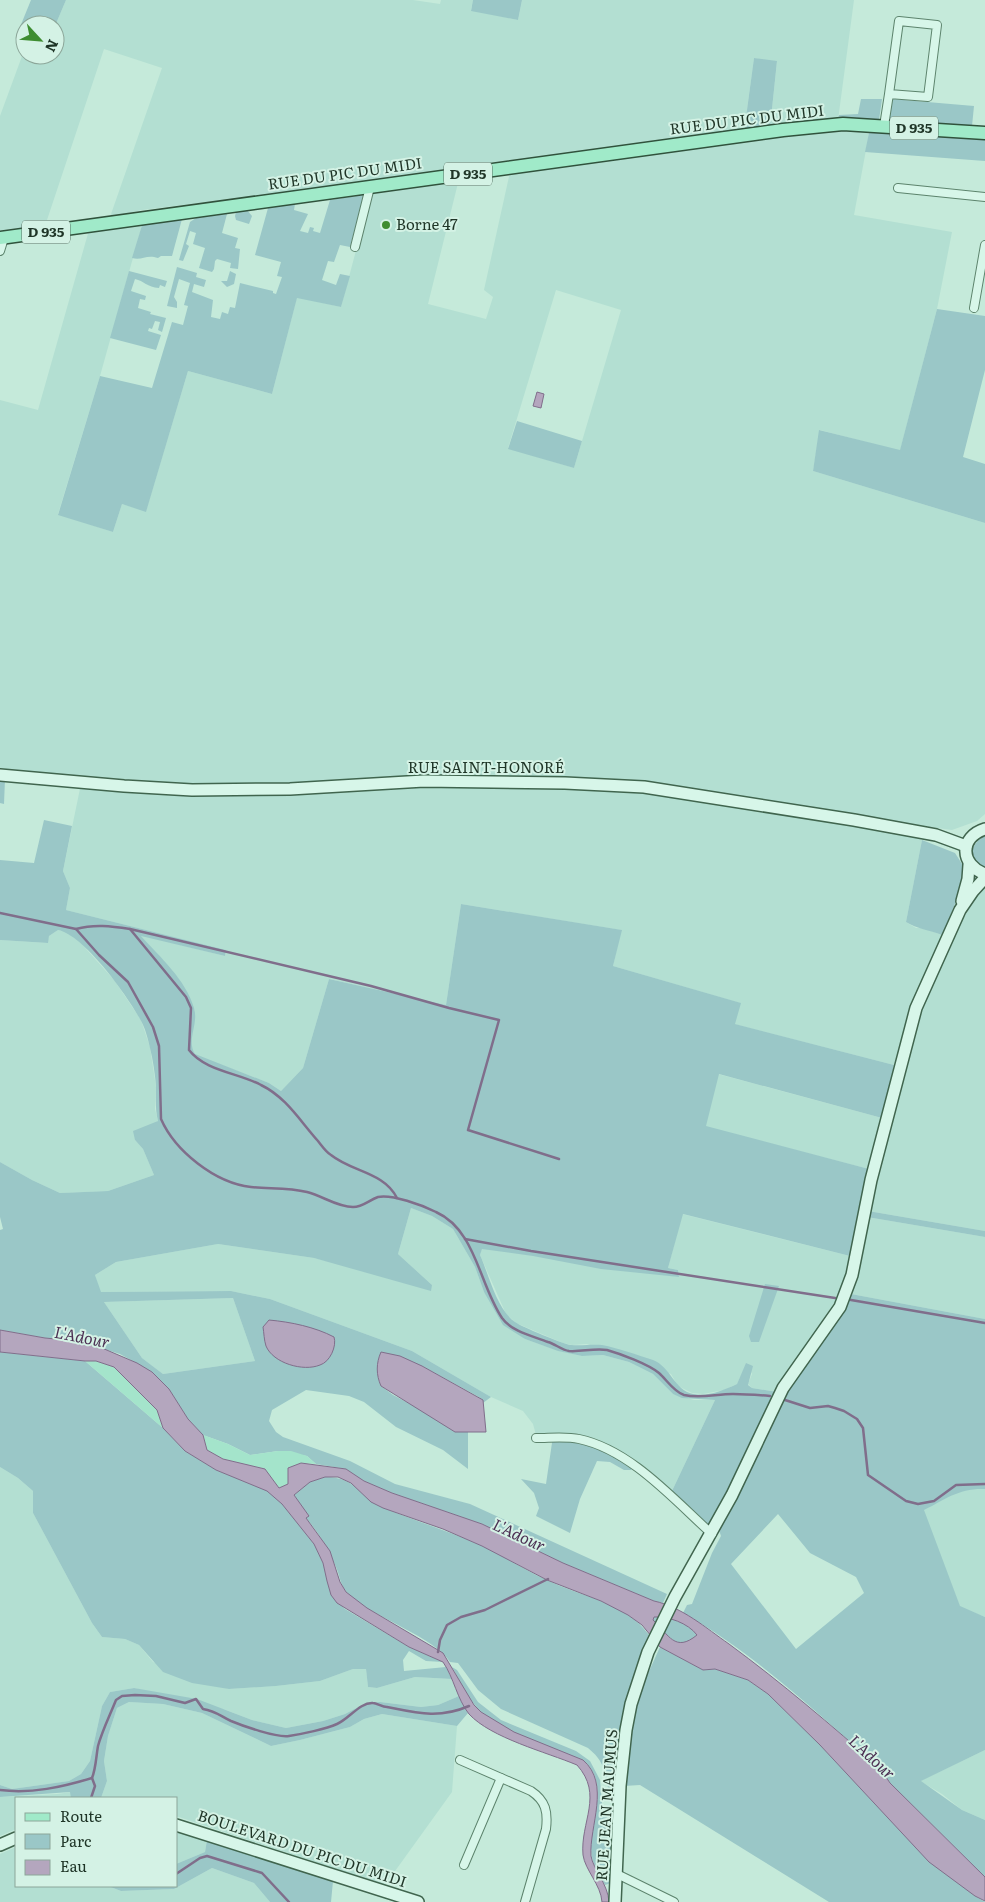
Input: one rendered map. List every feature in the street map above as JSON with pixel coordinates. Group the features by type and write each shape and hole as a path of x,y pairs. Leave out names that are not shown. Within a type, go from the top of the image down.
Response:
{"main road":[{"name":"RUE DU PIC DU MIDI","path":"2,238 783,130 844,124 884,126"},
{"name":"D 935","path":"884,126 985,133"},
{"name":"RUE SAINT-HONORÉ","path":"0,775 192,790 290,789 424,781 564,783 644,787 854,820 936,836 966,846"},
{"path":"960,910 968,879 969,865 966,857 966,846 977,831 985,828"},
{"path":"969,865 976,871 985,874"},
{"path":"960,910 985,878"},
{"name":"RUE JEAN MAUMUS","path":"615,1902 620,1786 626,1730 631,1704 648,1652 676,1597 712,1534 784,1388 840,1307 852,1275 871,1180 916,1008 960,910"},
{"name":"BOULEVARD DU PIC DU MIDI","path":"178,1825 418,1902"},
{"path":"0,1845 15,1838"}],"street":[{"path":"884,126 899,21 937,25 928,97 889,94"},
{"path":"355,247 370,187"},
{"path":"898,188 985,197"},
{"path":"0,251 2,238"},
{"path":"985,245 974,305 985,304"},
{"path":"536,1438 578,1439 615,1453 639,1469 712,1534"},
{"path":"460,1760 531,1791 540,1797 546,1807 546,1829 525,1902"},
{"path":"464,1864 501,1778"},
{"path":"617,1874 674,1902"}],"shaded area":[{"path":"66,0 413,0 440,4 441,0 473,0 471,10 518,20 522,0 854,0 838,120 770,128 777,62 754,58 744,132 465,170 142,210 110,217 162,68 104,49 45,226 0,232 0,116 19,65 65,65 65,15 60,15"},
{"path":"837,128 870,128 854,215 952,232 937,309 900,451 820,430 813,471 985,523 985,814 977,821 952,830 908,824 907,835 922,840 906,922 916,928 924,928 942,935 909,1017 894,1065 734,1024 740,1003 613,966 621,930 461,904 446,1005 329,979 303,1068 281,1091 269,1083 195,1055 191,1041 195,1011 178,978 140,935 225,956 226,950 66,910 70,888 63,871 82,779 0,770 0,400 38,410 89,230 143,222 100,376 58,514 113,532 122,504 146,511 188,371 272,394 297,297 341,307 371,194 459,179 428,304 486,319 493,297 484,290 510,172","holes":["556,290 621,310 574,468 508,448"]},
{"path":"985,882 985,1231 868,1211 918,1017 951,939"},
{"path":"58,930 65,931 78,940 114,980 141,1020 150,1047 156,1087 155,1109 158,1121 135,1140 143,1149 154,1175 108,1191 60,1193 0,1162 0,940 47,943 49,936"},
{"path":"718,1074 882,1118 869,1169 705,1127"},
{"path":"411,1208 432,1216 453,1229 475,1267 484,1292 525,1339 559,1351 582,1356 603,1355 629,1362 653,1374 673,1394 694,1400 715,1400 672,1491 649,1472 536,1435 533,1424 523,1411 491,1397 412,1351 270,1299 231,1291 100,1292 95,1275 116,1262 218,1244 314,1258 432,1285 398,1254"},
{"path":"682,1214 850,1256 844,1280 834,1303 777,1392 752,1388 748,1384 752,1374 747,1363 737,1384 724,1390 703,1394 692,1393 678,1386 671,1374 587,1344 572,1345 563,1343 516,1323 506,1314 480,1255 482,1248 679,1277 678,1270 668,1268"},
{"path":"867,1217 985,1237 985,1319 851,1294"},
{"path":"233,1298 255,1361 163,1374 142,1358 104,1302"},
{"path":"0,1467 18,1478 33,1491 33,1513 92,1623 102,1637 125,1639 139,1645 153,1662 229,1689 320,1681 353,1669 366,1669 368,1687 377,1688 415,1677 452,1679 459,1696 438,1705 421,1707 380,1702 366,1703 345,1714 323,1721 286,1728 252,1720 226,1710 134,1688 110,1692 102,1706 90,1761 81,1774 69,1781 12,1789 0,1785"},
{"path":"972,1488 985,1489 985,1617 960,1607 923,1510 957,1492"},
{"path":"129,1702 163,1704 202,1713 271,1746 350,1727 364,1719 382,1714 457,1726 452,1792 385,1885 178,1817 178,1797 101,1797 107,1781 104,1761 108,1736 117,1708"},
{"path":"985,1750 985,1820 962,1810 942,1794 920,1781"},
{"path":"71,1792 71,1797 15,1797 15,1829 0,1836 0,1797"},
{"path":"178,1832 207,1840 205,1852 178,1863"},
{"path":"15,1847 15,1887 111,1887 121,1891 174,1889 212,1868 254,1883 270,1902 0,1902 0,1854"}],"green space":[{"path":"31,0 66,0 60,15 25,15"},
{"path":"473,0 522,0 518,20 471,11"},
{"path":"754,58 777,61 770,128 744,132"},
{"path":"861,99 882,99 879,120 838,120 839,115 858,114"},
{"path":"892,99 974,106 972,126 890,121 887,116"},
{"path":"870,128 985,137 985,161 865,152"},
{"path":"364,195 350,247 340,245 334,262 328,261 322,280 336,285 340,274 350,276 341,307 297,298 272,394 188,371 146,512 122,504 113,532 58,515 100,376 152,388 172,322 183,325 188,306 184,305 190,283 179,279 174,297 177,302 177,308 167,306 177,267 197,273 196,277 206,280 204,287 194,284 192,292 213,300 211,317 220,319 222,312 228,314 230,307 235,308 240,283 273,291 276,294 282,277 277,276 281,262 255,255 268,208 295,204 294,210 308,214 300,231 308,233 310,227 314,228 313,231 320,233 330,200"},
{"path":"247,210 252,216 249,224 236,220 236,212"},
{"path":"227,214 222,233 238,238 235,248 240,249 238,269 230,268 231,263 217,259 212,272 199,268 205,248 193,244 196,233 190,231 186,244 189,246 183,261 179,260 190,222 196,218"},
{"path":"178,217 182,219 172,256 132,258 143,222"},
{"path":"129,271 167,281 165,287 160,285 159,288 135,279 131,291 146,296 145,300 140,299 138,308 151,312 150,314 166,318 162,332 158,330 160,322 155,321 152,329 149,328 148,331 161,335 156,350 110,338"},
{"path":"230,271 236,274 234,284 227,287 221,281 227,281"},
{"path":"937,309 985,316 985,370 963,457 985,464 985,523 813,471 819,430 900,450"},
{"path":"517,421 582,441 574,468 508,449"},
{"path":"0,778 5,779 4,804 0,803"},
{"path":"44,820 72,826 63,871 70,888 66,910 226,950 225,956 141,936 172,969 190,998 195,1014 192,1043 195,1054 269,1083 281,1091 303,1068 329,979 446,1005 461,904 622,930 613,966 741,1003 735,1024 894,1065 882,1118 719,1074 706,1126 869,1169 850,1256 683,1214 668,1268 678,1270 679,1277 601,1269 533,1256 482,1249 480,1255 498,1301 515,1322 526,1328 567,1344 602,1345 653,1360 664,1368 681,1388 693,1394 710,1394 737,1384 746,1363 753,1366 748,1385 752,1388 777,1392 711,1527 672,1491 715,1400 682,1398 673,1394 653,1374 629,1362 603,1355 582,1356 558,1351 525,1339 503,1325 484,1292 475,1267 453,1229 432,1216 411,1208 398,1254 432,1285 431,1291 314,1258 218,1244 116,1262 95,1275 101,1292 231,1291 270,1299 412,1351 491,1397 483,1403 483,1400 477,1396 422,1366 378,1378 381,1386 393,1395 420,1409 455,1432 468,1431 468,1469 443,1450 396,1427 364,1402 349,1396 306,1390 272,1410 269,1421 276,1432 283,1437 350,1461 395,1484 470,1504 667,1594 663,1603 563,1563 482,1524 392,1493 364,1481 346,1469 316,1464 307,1456 278,1451 250,1455 228,1444 203,1435 188,1419 169,1389 152,1372 120,1354 71,1339 45,1338 0,1330 0,1230 3,1229 0,1217 0,1162 60,1193 108,1191 154,1175 143,1149 135,1140 133,1131 158,1121 156,1086 145,1029 125,996 104,967 80,943 68,934 58,930 49,936 48,943 0,940 0,860 34,863","holes":["233,1298 255,1361 163,1374 142,1358 104,1302"]},
{"path":"985,836 985,868 979,865 973,856 973,848"},
{"path":"922,840 955,853 964,867 960,892 942,935 906,922"},
{"path":"868,1211 985,1231 985,1237 867,1217"},
{"path":"765,1284 779,1286 759,1342 751,1342 749,1336"},
{"path":"851,1294 985,1319 985,1489 960,1492 924,1510 960,1606 985,1617 985,1750 921,1781 962,1810 985,1820 985,1877 890,1783 880,1768 760,1665 735,1646 683,1613 687,1605 692,1604 712,1553 721,1536 719,1530 779,1403 847,1304","holes":["778,1514 810,1553 856,1577 864,1593 796,1649 731,1564"]},
{"path":"0,1352 85,1361 163,1428 185,1451 216,1470 268,1491 282,1504 314,1544 323,1563 331,1595 345,1609 409,1647 443,1662 426,1661 409,1651 403,1660 404,1671 446,1667 452,1679 415,1677 377,1688 368,1687 366,1669 353,1669 320,1681 229,1689 192,1683 163,1672 139,1645 125,1639 102,1637 92,1623 33,1513 33,1491 18,1478 0,1467"},
{"path":"567,1435 636,1464 631,1470 624,1470 610,1462 597,1461 580,1499 570,1533 536,1516 539,1508 534,1493 521,1479 546,1484 553,1436"},
{"path":"325,1477 345,1480 375,1504 480,1545 560,1586 602,1601 628,1615 639,1624 649,1635 615,1793 611,1794 602,1765 595,1754 588,1748 501,1709 478,1690 458,1663 450,1662 443,1653 432,1645 361,1605 347,1593 327,1548 306,1518 308,1516 294,1495 310,1482"},
{"path":"654,1617 678,1621 689,1627 697,1635 687,1643 682,1644 668,1636 652,1620"},
{"path":"660,1647 703,1670 715,1669 748,1680 768,1694 820,1745 889,1818 975,1896 985,1902 829,1902 640,1785 624,1786 635,1711 646,1678"},
{"path":"452,1667 457,1670 478,1702 501,1720 576,1751 590,1761 600,1780 602,1803 614,1835 611,1883 605,1885 595,1868 592,1857 591,1845 597,1794 596,1781 592,1770 583,1760 524,1738 483,1714 468,1695"},
{"path":"134,1688 197,1699 252,1720 286,1728 323,1721 345,1714 366,1703 380,1702 421,1707 438,1705 459,1696 468,1713 457,1726 382,1714 364,1719 350,1727 271,1746 202,1713 163,1704 129,1702 117,1708 108,1736 104,1761 107,1781 101,1797 71,1797 70,1792 0,1797 0,1785 12,1789 69,1781 81,1774 90,1761 102,1706 110,1692"},
{"path":"207,1840 333,1881 331,1902 270,1902 254,1883 212,1868 178,1887 178,1863 205,1852"},
{"path":"111,1887 178,1887 174,1889 121,1891"}],"sand":[{"path":"85,1361 96,1361 114,1367 157,1410 163,1428"},
{"path":"203,1435 228,1444 250,1455 291,1451 307,1456 316,1464 301,1463 288,1468 288,1484 279,1488 265,1469 223,1459 207,1450"}],"water":[{"path":"537,392 544,394 541,408 533,406"},
{"path":"269,1320 303,1325 334,1337 332,1353 327,1361 313,1367 297,1367 282,1361 275,1357 266,1346 263,1327"},
{"path":"0,1330 45,1338 88,1342 137,1363 152,1372 169,1389 188,1419 203,1435 207,1450 223,1459 265,1469 279,1488 288,1484 288,1468 301,1463 346,1469 364,1481 392,1493 482,1524 563,1563 684,1613 768,1674 880,1768 890,1783 985,1877 985,1901 975,1896 929,1862 820,1745 768,1694 748,1680 715,1669 703,1670 660,1647 642,1625 628,1615 601,1601 547,1580 482,1546 443,1529 383,1508 371,1502 351,1483 338,1477 325,1477 310,1482 294,1495 309,1516 306,1518 330,1551 340,1582 346,1592 367,1608 443,1653 474,1705 481,1712 514,1732 583,1760 591,1770 596,1781 597,1806 591,1856 608,1895 609,1902 602,1902 599,1890 584,1861 583,1843 590,1798 585,1776 577,1765 520,1744 479,1723 465,1708 443,1662 409,1647 337,1603 331,1595 323,1563 314,1544 282,1504 267,1491 216,1470 185,1451 163,1428 157,1410 114,1367 96,1361 0,1352","holes":["654,1617 683,1624 697,1635 683,1642 673,1640 653,1620"]},
{"path":"381,1352 400,1356 422,1366 483,1400 486,1432 455,1432 381,1386 377,1369"}],"waterway":[{"path":"0,913 76,929 99,955 128,982 153,1027 159,1046 161,1119 167,1131 186,1154 210,1172 237,1184 251,1187 300,1190 347,1207 360,1206 384,1196 423,1206 449,1220 460,1231 475,1259 494,1304 502,1318 511,1327 566,1350 607,1350 627,1357 659,1373 670,1385 684,1395 738,1394 770,1396"},
{"path":"76,929 89,926 130,929 186,997 191,1008 189,1050 204,1063 252,1081 270,1090 292,1110 329,1154 339,1161 376,1177 391,1189 397,1198"},
{"path":"130,929 371,986 499,1020 468,1130 559,1159"},
{"path":"465,1239 835,1298"},
{"path":"851,1300 985,1323"},
{"path":"785,1400 810,1408 828,1406 844,1411 857,1419 863,1428 868,1475 906,1501 918,1504 934,1501 956,1485 985,1484"},
{"path":"438,1652 440,1640 447,1625 461,1617 485,1610 548,1579"},
{"path":"0,1790 24,1791 47,1789 92,1778 102,1735 116,1700 122,1696 156,1696 185,1703 196,1699 203,1709 215,1712 231,1721 260,1731 284,1736 307,1733 332,1726 368,1703 428,1714 438,1714 469,1706"},
{"path":"91,1797 95,1786 92,1778"},
{"path":"178,1873 200,1858 207,1856 262,1873 289,1902"}],"place":[{"name":"Borne 47","path":"386,225"}],"water label":[{"name":"L'Adour","path":"82,1337"},
{"name":"L'Adour","path":"519,1535"},
{"name":"L'Adour","path":"872,1757"}]}
